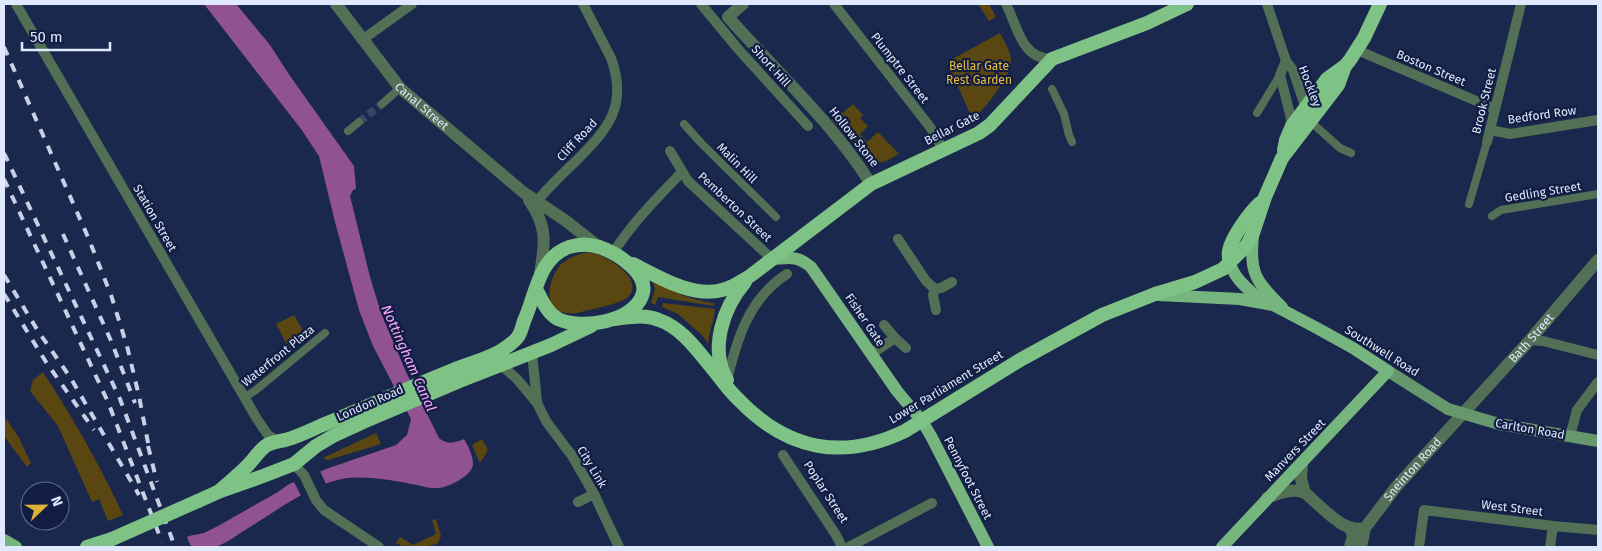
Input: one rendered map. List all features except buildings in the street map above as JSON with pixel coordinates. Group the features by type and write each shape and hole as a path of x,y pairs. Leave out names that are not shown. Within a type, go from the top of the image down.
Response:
{"highway":[{"name":"Lower Parliament Street","path":"1282,158 1338,85 1345,66 1364,38 1380,4"},
{"path":"1052,59 1147,23 1178,6"},
{"name":"Bellar Gate","path":"871,184 990,126 1052,59"},
{"name":"Lower Parliament Street","path":"614,319 636,316 657,319 682,333 739,400 754,414 785,435 806,444 822,447 852,447 875,443 898,435 1020,360 1102,315 1155,294 1210,276 1223,269 1247,245 1253,233 1265,197 1282,158 1286,140 1292,126 1327,79 1345,66"},
{"name":"Hollow Stone","path":"772,259 871,184"},
{"path":"1230,263 1228,253 1234,239 1252,211 1265,197"},
{"path":"616,255 635,269 643,283 643,294 639,303 614,319 594,324 575,324 558,319 545,306 536,289 540,274 548,261 568,248 586,245 599,247 616,255 658,277 700,291 722,291 734,286 772,259"},
{"path":"739,400 720,360 719,343 721,328 732,299 750,276"},
{"name":"London Road","path":"218,492 248,466 257,453 277,441 285,440 391,403 500,352 514,341 522,328 536,289"},
{"name":"London Road","path":"417,392 457,382 532,353 594,324"},
{"name":"London Road","path":"87,547 112,539 218,492 294,464 316,446 391,403"}],"main road":[{"name":"Southwell Road","path":"1253,233 1251,257 1256,279 1266,292 1286,311"},
{"name":"Fisher Gate","path":"772,259 794,257 803,260 811,268 897,391 922,421"},
{"path":"1230,263 1233,273 1238,280 1264,303"},
{"name":"Southwell Road","path":"1155,294 1264,303 1286,311 1354,348 1448,409 1463,414"},
{"name":"Manvers Street","path":"1222,547 1388,371"},
{"name":"Carlton Road","path":"1463,414 1499,424 1598,441"},
{"name":"Pennyfoot Street","path":"922,421 938,448 988,547"},
{"path":"4,540 16,547"}],"street":[{"name":"Station Street","path":"16,4 268,436 277,441"},
{"name":"Canal Street","path":"336,4 400,88 522,192 599,247"},
{"path":"362,40 412,4"},
{"name":"Cliff Road","path":"536,202 594,143 607,127 615,107 618,87 615,68 582,4"},
{"name":"Short Hill","path":"701,4 739,50 808,126"},
{"path":"716,23 728,17 743,4"},
{"name":"Plumptre Street","path":"834,4 930,127 943,149"},
{"name":"Hockley","path":"1267,4 1286,62 1293,70 1310,121"},
{"name":"Brook Street","path":"1469,204 1487,142 1521,4"},
{"path":"1010,5 1025,46 1036,56 1043,59 1052,59"},
{"name":"Hollow Stone","path":"728,17 811,106 857,162 871,184"},
{"name":"Boston Street","path":"1356,50 1495,109"},
{"name":"Hockley","path":"1286,62 1280,76 1292,126"},
{"path":"1257,113 1280,76"},
{"path":"382,104 400,88"},
{"path":"1052,89 1064,114 1072,142"},
{"name":"Bedford Row","path":"1490,130 1510,134 1598,120"},
{"path":"1310,121 1340,148 1351,153"},
{"path":"348,131 359,122"},
{"name":"Malin Hill","path":"684,124 701,144 776,217"},
{"name":"Pemberton Street","path":"670,151 688,181 772,259"},
{"name":"Pemberton Street","path":"616,255 623,236 682,172"},
{"name":"Canal Street","path":"522,192 537,211 544,232 544,251 540,274"},
{"name":"Gedling Street","path":"1492,216 1501,210 1598,194"},
{"path":"898,239 926,281 935,289"},
{"name":"Bath Street","path":"1463,414 1530,340 1598,260"},
{"path":"728,380 738,338 746,321 758,300 770,287 787,274"},
{"path":"935,289 952,282"},
{"path":"935,289 933,295 936,310"},
{"path":"884,324 906,348"},
{"name":"Waterfront Plaza","path":"245,397 325,333"},
{"path":"871,354 895,338"},
{"path":"1530,340 1543,341 1598,355"},
{"name":"City Link","path":"532,353 537,402"},
{"name":"City Link","path":"501,365 517,379 537,402 546,421 572,454 594,494 619,547"},
{"path":"1570,436 1577,410 1598,382"},
{"name":"Sneinton Road","path":"1361,547 1365,528 1396,487 1463,414"},
{"name":"Poplar Street","path":"783,455 842,547"},
{"path":"1302,463 1300,479 1305,493 1333,517 1350,528 1365,528"},
{"path":"294,464 304,474 316,500 329,515 379,547"},
{"path":"1267,498 1279,493 1293,491 1305,493"},
{"path":"578,502 594,494"},
{"path":"849,547 932,503"},
{"name":"West Street","path":"1419,547 1424,510 1598,530"},
{"path":"1550,547 1553,526"},
{"path":"1350,528 1353,536 1350,547"}],"green space":[{"path":"978,4 989,4 996,17 989,21"},
{"name":"Bellar Gate Rest Garden","path":"1000,33 1009,52 1010,66 1003,83 973,120 947,62"},
{"path":"853,104 863,115 860,118 868,126 860,134 867,142 878,132 899,154 884,162 876,161 848,138 832,120"},
{"path":"589,252 605,257 622,269 632,284 632,291 627,298 604,307 577,313 559,311 550,300 549,293 553,276 558,268 568,259"},
{"path":"652,279 682,295 714,303 714,306 658,297 655,305 651,303 655,289"},
{"path":"663,303 715,309 708,344 702,335 678,314 662,307"},
{"path":"294,315 305,334 289,348 276,324"},
{"path":"43,372 86,442 123,515 108,521 99,499 92,502 58,426 30,391 33,380"},
{"path":"4,416 18,436 31,463 27,467 4,436"},
{"path":"376,433 381,444 328,460 323,458"},
{"path":"482,439 488,450 480,463 472,445"},
{"path":"436,519 441,536 438,543 417,548 401,546 396,543 400,537 413,545 436,534 432,520"}],"shaded area":[{"path":"204,4 236,4 270,45 354,166 356,189 353,190 350,196 381,313 406,372 439,438 451,443 464,439 469,448 473,464 465,476 448,486 438,488 370,478 347,478 334,481 293,500 219,546 210,548 193,547 191,545 187,547 167,547 189,536 204,533 218,526 289,484 396,445 407,435 411,419 373,346 359,310 319,156 301,129"}],"pier":[{"path":"319,469 327,486 302,498 293,480"},
{"path":"186,535 191,547 165,547 166,545"}],"tunnel":[{"path":"359,122 382,104"}],"railway":[{"path":"4,47 88,237 111,295 127,346 150,453"},
{"path":"4,153 120,399 175,547"},
{"path":"4,179 108,402 162,542"},
{"path":"63,234 112,343 135,403"},
{"path":"4,275 38,331 70,377 139,495"},
{"path":"4,294 46,362 94,430"},
{"path":"148,446 157,482"}],"water label":[{"name":"Nottingham Canal","path":"409,358"}]}
